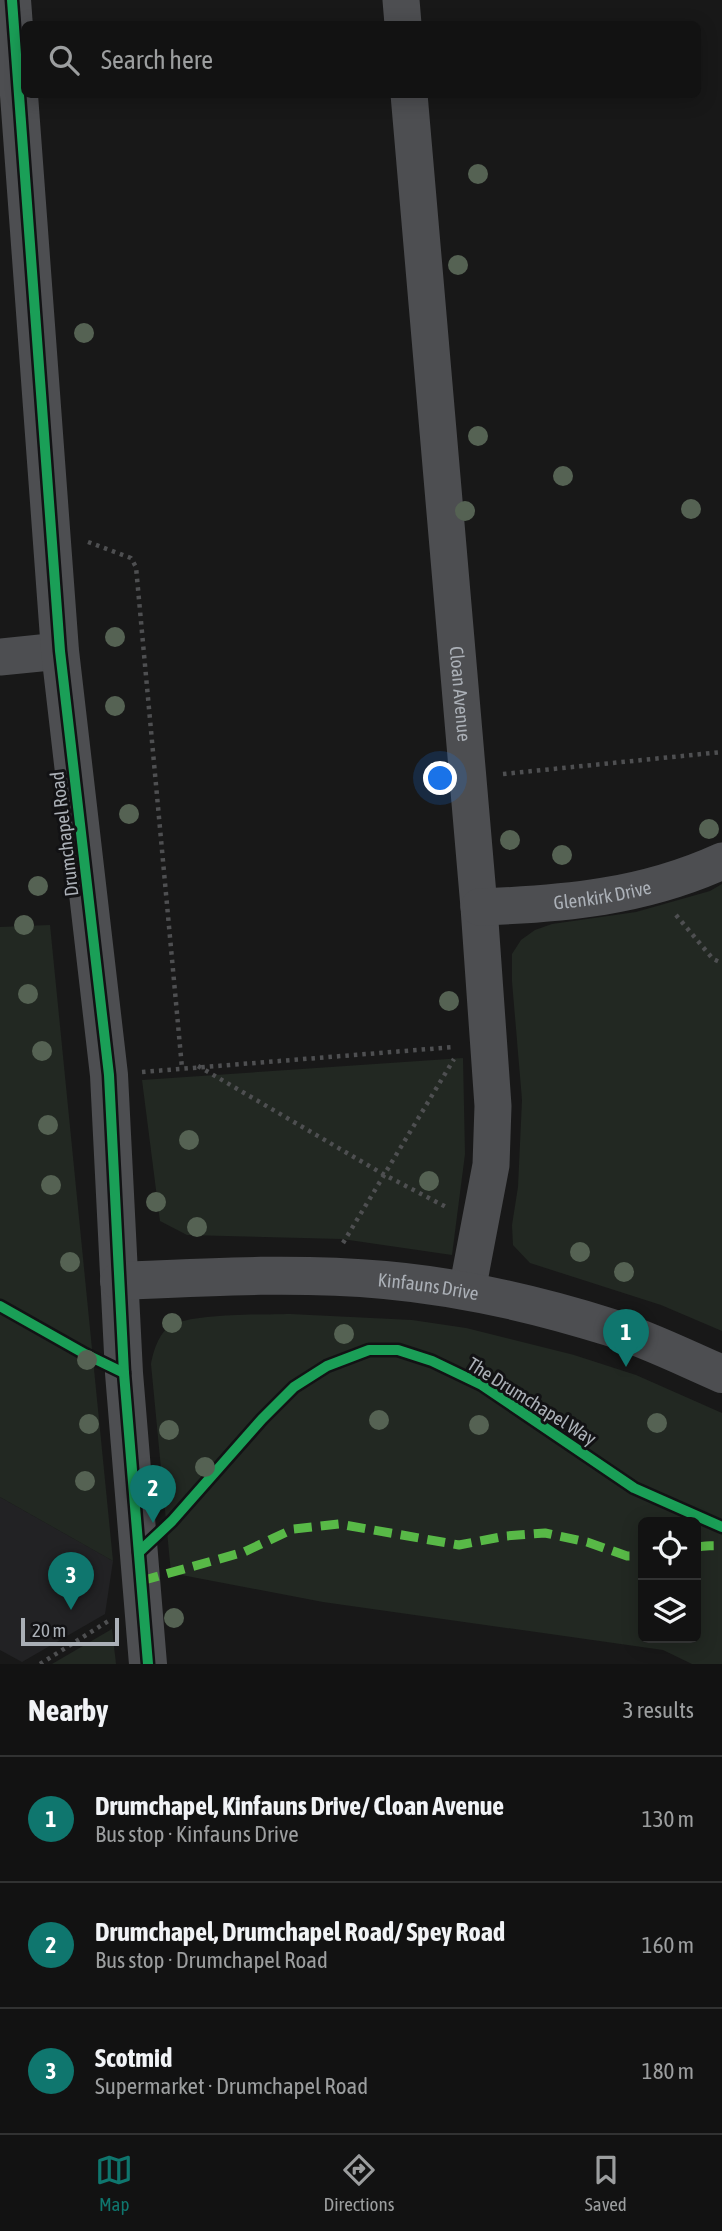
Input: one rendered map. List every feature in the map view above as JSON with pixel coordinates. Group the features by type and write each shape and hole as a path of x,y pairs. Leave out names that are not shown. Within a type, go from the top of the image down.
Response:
{"street":[{"name":"Drumchapel Road","path":"12,0 60,651 109,1075 124,1373 148,1664"},
{"path":"401,0 403,21"},
{"name":"Cloan Avenue","path":"409,98 479,907 493,1105 491,1165 467,1291"},
{"path":"0,657 60,651"},
{"name":"Glenkirk Drive","path":"479,907 556,904 614,896 657,885 722,861"},
{"name":"Kinfauns Drive","path":"119,1281 200,1277 324,1277 386,1280 467,1291 612,1327 722,1374"}],"path":[{"path":"52,529 131,558 136,567 182,1068"},
{"path":"467,777 722,752"},
{"path":"657,885 679,920 713,959 722,963"},
{"path":"109,1075 461,1046 324,1277"},
{"path":"198,1066 383,1174 480,1225"},
{"path":"0,1306 124,1373"},
{"path":"40,1664 143,1600"}],"shaded area":[{"path":"722,884 722,1331 661,1305 530,1263 513,1245 512,1225 518,1187 522,1100 512,954 521,940 535,930 552,924 636,912 710,891"},
{"path":"50,925 113,1561 0,1497 0,927"},
{"path":"463,1058 465,1154 452,1255 342,1239 187,1235 160,1221 142,1080"},
{"path":"290,1314 412,1320 466,1328 574,1355 636,1375 722,1413 722,1664 692,1664 663,1650 323,1602 171,1573 151,1364 153,1354 163,1333 170,1326 195,1319"},
{"path":"0,1497 113,1561 105,1614 22,1662 0,1650"},
{"path":"112,1629 116,1664 52,1664"}],"marked path":[{"path":"141,1581 244,1552 293,1529 339,1524 459,1545 506,1536 545,1533 587,1542 627,1556 638,1556"},
{"path":"701,1546 722,1545"}],"cycle path":[{"path":"12,0 60,651 109,1075 124,1373 148,1664"},
{"path":"0,1306 124,1373"},
{"name":"The Drumchapel Way","path":"139,1552 172,1521 262,1419 294,1387 327,1366 369,1350 398,1350 432,1361 482,1385 634,1488 722,1527"}],"place":[{"name":"Drumchapel, Kinfauns Drive/ Cloan Avenue","path":"626,1367"},
{"name":"Drumchapel, Drumchapel Road/ Spey Road","path":"153,1523"},
{"name":"Scotmid","path":"71,1610"}]}
